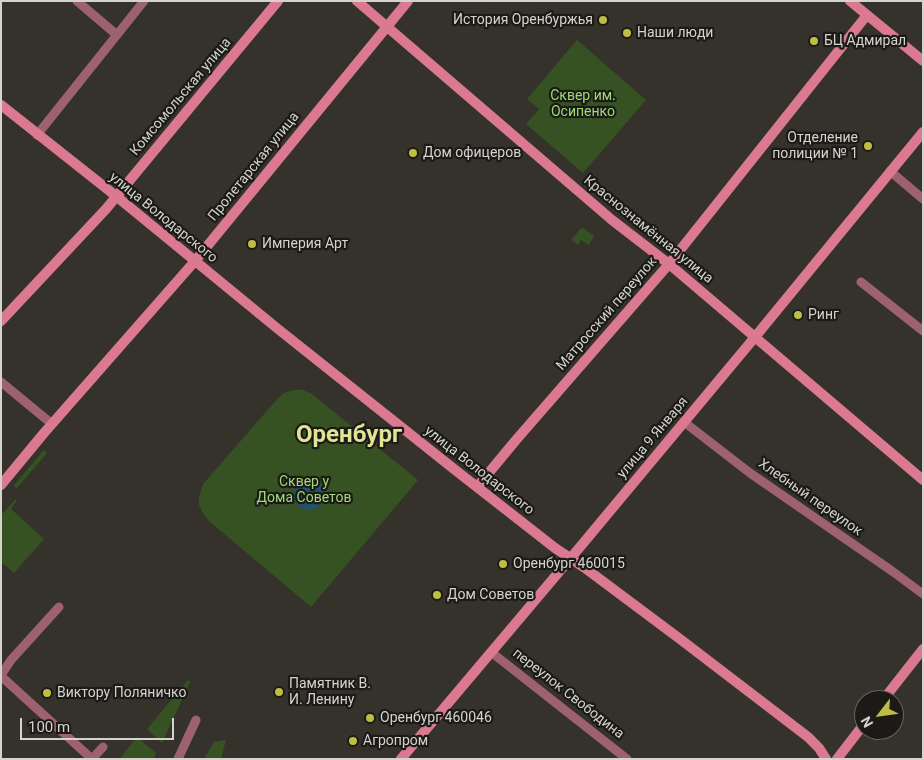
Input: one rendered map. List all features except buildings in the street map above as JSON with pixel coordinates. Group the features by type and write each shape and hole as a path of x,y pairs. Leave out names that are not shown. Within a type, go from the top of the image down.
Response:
{"main road":[{"name":"Комсомольская улица","path":"1,321 106,210 278,1"},
{"name":"Краснознамённая улица","path":"356,1 612,220 669,264 923,480"},
{"name":"Пролетарская улица","path":"1,485 195,261 408,1"},
{"path":"850,1 923,61"},
{"name":"Матросский переулок","path":"477,487 669,264 867,16"},
{"name":"улица Володарского","path":"1,105 477,487 555,548 680,638 808,737 819,748 826,759"},
{"name":"улица 9 Января","path":"401,759 755,337 923,132"},
{"path":"891,690 923,649"},
{"path":"837,759 854,737"}],"street":[{"path":"77,1 117,35"},
{"path":"38,135 144,1"},
{"path":"890,171 923,199"},
{"path":"861,282 923,331"},
{"path":"1,382 52,424"},
{"name":"Хлебный переулок","path":"684,422 750,473 923,594"},
{"path":"59,607 11,660 1,676 92,759 103,747"},
{"name":"переулок Свободина","path":"491,652 627,759"},
{"path":"178,759 196,720"}],"green space":[{"name":"Сквер им. Осипенко","path":"577,40 646,100 583,173 526,124 539,109 527,99"},
{"path":"582,227 594,236 589,245 581,240 578,245 571,240"},
{"name":"Сквер у Дома Советов","path":"303,390 312,394 418,480 311,607 208,520 199,505 203,484 279,397 284,393"},
{"path":"44,450 47,453 16,489 14,485"},
{"path":"16,499 11,509 44,539 14,573 1,562 1,515"},
{"path":"188,680 190,682 162,743 147,729"},
{"path":"137,737 156,753 154,759 123,759 121,757"},
{"path":"226,740 221,759 204,759 214,742"}],"water":[{"path":"309,480 315,481 323,489 323,501 315,509 309,510 303,509 295,501 294,495 295,489 303,481"}],"place":[{"name":"История Оренбуржья","path":"603,20"},
{"name":"Наши люди","path":"627,33"},
{"name":"БЦ Адмирал","path":"814,41"},
{"name":"Отделение полиции № 1","path":"868,146"},
{"name":"Дом офицеров","path":"413,153"},
{"name":"Империя Арт","path":"252,244"},
{"name":"Ринг","path":"798,315"},
{"name":"Оренбург 460015","path":"503,564"},
{"name":"Дом Советов","path":"437,595"},
{"name":"Памятник В. И. Ленину","path":"279,692"},
{"name":"Виктору Поляничко","path":"47,693"},
{"name":"Оренбург 460046","path":"370,718"},
{"name":"Агропром","path":"353,741"}],"district":[{"name":"Оренбург","path":"349,436"}]}
